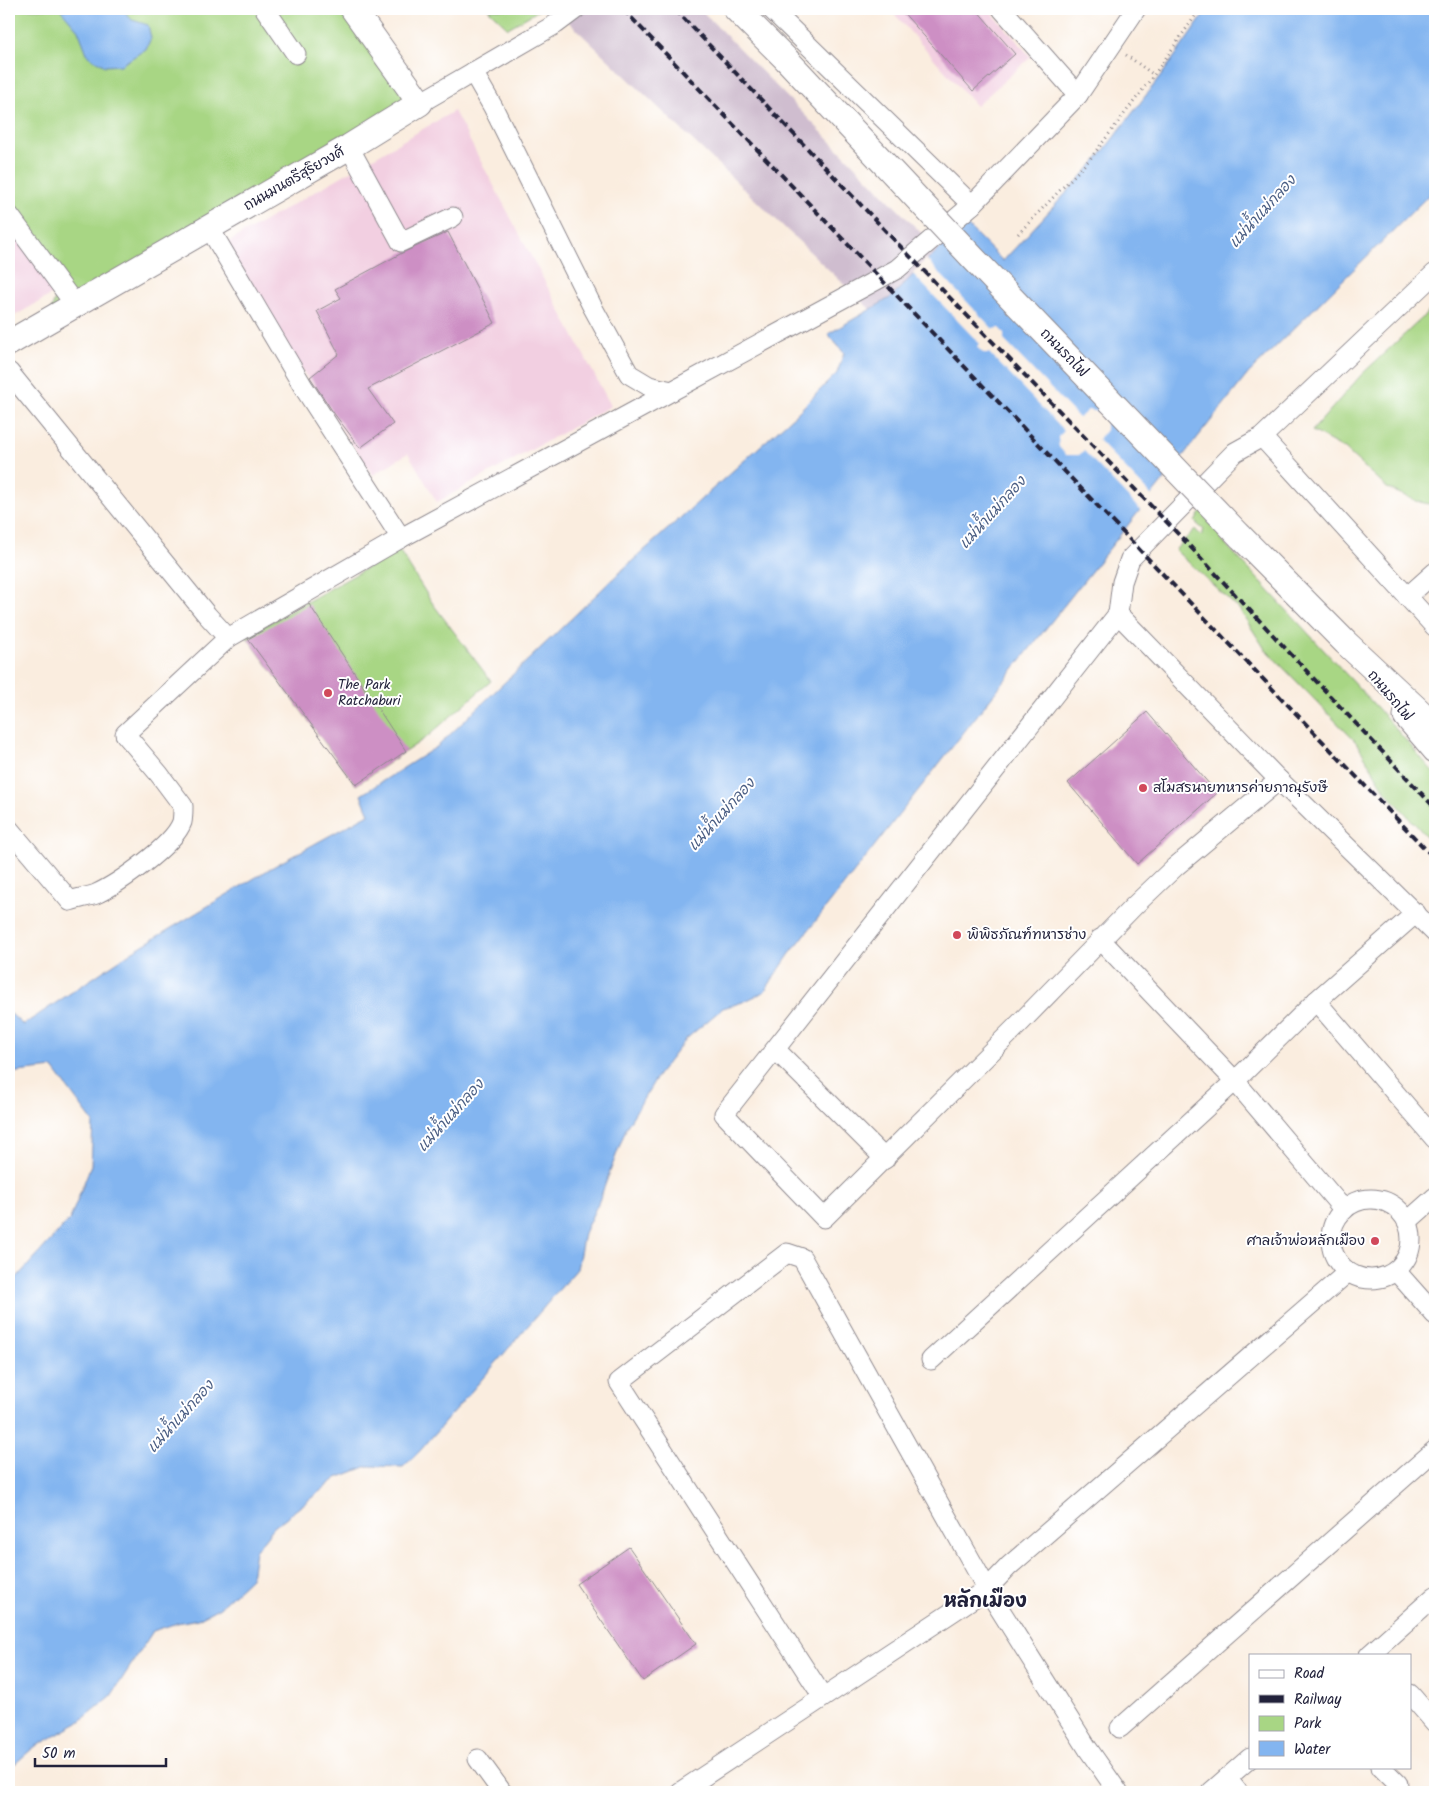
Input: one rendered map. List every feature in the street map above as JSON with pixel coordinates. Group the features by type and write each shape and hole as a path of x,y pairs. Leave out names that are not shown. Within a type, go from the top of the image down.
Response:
{"main road":[{"path":"353,9 420,103"},
{"name":"ถนนรถไฟ","path":"736,9 787,60 972,257 1240,536 1346,642 1435,726"},
{"name":"ถนนรถไฟ","path":"759,9 787,60"},
{"name":"ถนนมนตรีสุริยวงศ์","path":"9,344 210,229 420,103"},
{"name":"ถนนรถไฟ","path":"1346,642 1435,750"}],"street":[{"path":"265,9 296,54"},
{"name":"ถนนมนตรีสุริยวงศ์","path":"420,103 546,30 576,9"},
{"path":"771,9 972,204"},
{"path":"1002,9 1078,95"},
{"path":"9,829 70,901 94,895 114,885 172,838 182,821 183,806 125,734 228,638 401,538 897,270 972,204 1078,95 1136,9"},
{"path":"473,72 493,107 628,374 649,386 672,391"},
{"path":"349,147 401,242 453,217"},
{"path":"9,215 76,306"},
{"path":"210,229 304,388 401,538"},
{"path":"1279,780 1175,867 1100,939 1018,1025 824,1218 724,1114 1118,614 1122,582 1130,559 1235,452 1262,437 1435,273"},
{"path":"9,372 228,638"},
{"path":"1262,437 1435,627"},
{"path":"1408,597 1435,572"},
{"path":"1118,614 1279,780 1435,933"},
{"path":"931,1360 1235,1080 1316,1001 1416,913"},
{"path":"1100,939 1235,1080 1344,1210"},
{"path":"1316,1001 1435,1139"},
{"path":"776,1050 885,1159"},
{"path":"1408,1220 1435,1197"},
{"path":"1375,1198 1388,1202 1400,1210 1408,1220 1412,1234 1411,1248 1405,1261 1396,1270 1384,1277 1370,1279 1348,1272 1338,1262 1332,1249 1331,1235 1335,1221 1344,1210 1361,1200 1375,1198"},
{"path":"823,1697 619,1382 787,1253 802,1258 987,1589 1088,1749 1118,1792"},
{"path":"1396,1270 1435,1315"},
{"path":"680,1792 987,1589 1009,1566 1348,1272"},
{"path":"1120,1728 1435,1450"},
{"path":"1373,1654 1435,1596"},
{"path":"1412,1696 1435,1724"},
{"path":"478,1759 502,1792"},
{"path":"1211,1792 1233,1785 1249,1760"},
{"path":"1382,1768 1398,1784"}],"path":[{"path":"1018,234 1090,158 1154,75 1200,9"},
{"path":"1124,53 1154,75"}],"shaded area":[{"path":"555,9 700,9 938,250 890,298 871,310"},
{"path":"890,9 988,9 1031,57 976,106"},
{"path":"454,111 611,406 437,502 408,453 373,475 302,370 225,244"},
{"path":"9,211 58,291 9,319"}],"green space":[{"path":"9,9 347,9 420,103 47,321 58,291 9,211"},
{"path":"488,9 541,9 508,28"},
{"path":"1435,306 1435,505 1419,502 1387,488 1345,449 1312,431 1362,374"},
{"path":"1202,509 1221,531 1219,537 1383,714 1435,774 1435,846 1386,792 1356,742 1265,649 1239,609 1175,550 1195,529 1201,536 1204,530 1195,522"},
{"path":"399,550 433,604 491,681 427,737 356,785 246,636"}],"water":[{"path":"60,9 122,9 132,20 148,25 151,38 146,49 121,65 105,66 88,56 78,30"},
{"name":"แม่น้ำแม่กลอง","path":"1208,9 1435,9 1435,189 1248,374 789,955 764,992 743,1002 723,1008 686,1039 658,1075 627,1126 599,1201 584,1233 577,1269 419,1452 403,1467 368,1466 337,1478 274,1527 255,1551 251,1578 220,1607 198,1619 177,1623 153,1631 111,1696 78,1723 33,1748 9,1769 9,1286 70,1219 91,1165 93,1122 53,1068 9,1073 9,1012 23,1025 133,951 278,864 369,814 361,795 438,746 620,572 795,415 837,373 844,353 828,334 890,298 965,223 1003,261 1095,162 1163,73"}],"pier":[{"path":"926,259 993,329 999,328 1004,333 1004,340 1079,418 1088,410 1100,412 1106,418 1106,430 1098,440 1153,497 1142,512 1084,451 1079,455 1066,455 1059,447 1058,437 1064,431 989,353 983,353 977,347 979,343 912,273"}],"building":[{"path":"900,9 976,9 1015,54 973,91"},
{"path":"448,232 495,323 368,389 393,424 360,448 310,377 339,354 317,311 341,298 335,289 402,253"},
{"name":"The Park Ratchaburi","path":"309,604 406,751 356,785 248,639"},
{"name":"สโมสรนายทหารค่ายภาณุรังษี","path":"1147,712 1217,793 1137,864 1068,783"},
{"path":"629,1547 696,1644 643,1681 576,1584"}],"railway":[{"path":"623,9 1435,859"},
{"path":"675,9 900,246 1184,540 1435,808"}],"place":[{"name":"The Park Ratchaburi","path":"328,693"},
{"name":"สโมสรนายทหารค่ายภาณุรังษี","path":"1143,788"},
{"name":"พิพิธภัณฑ์ทหารช่าง","path":"957,935"},
{"name":"ศาลเจ้าพ่อหลักเมือง","path":"1375,1241"}],"district":[{"name":"หลักเมือง","path":"985,1602"}]}
